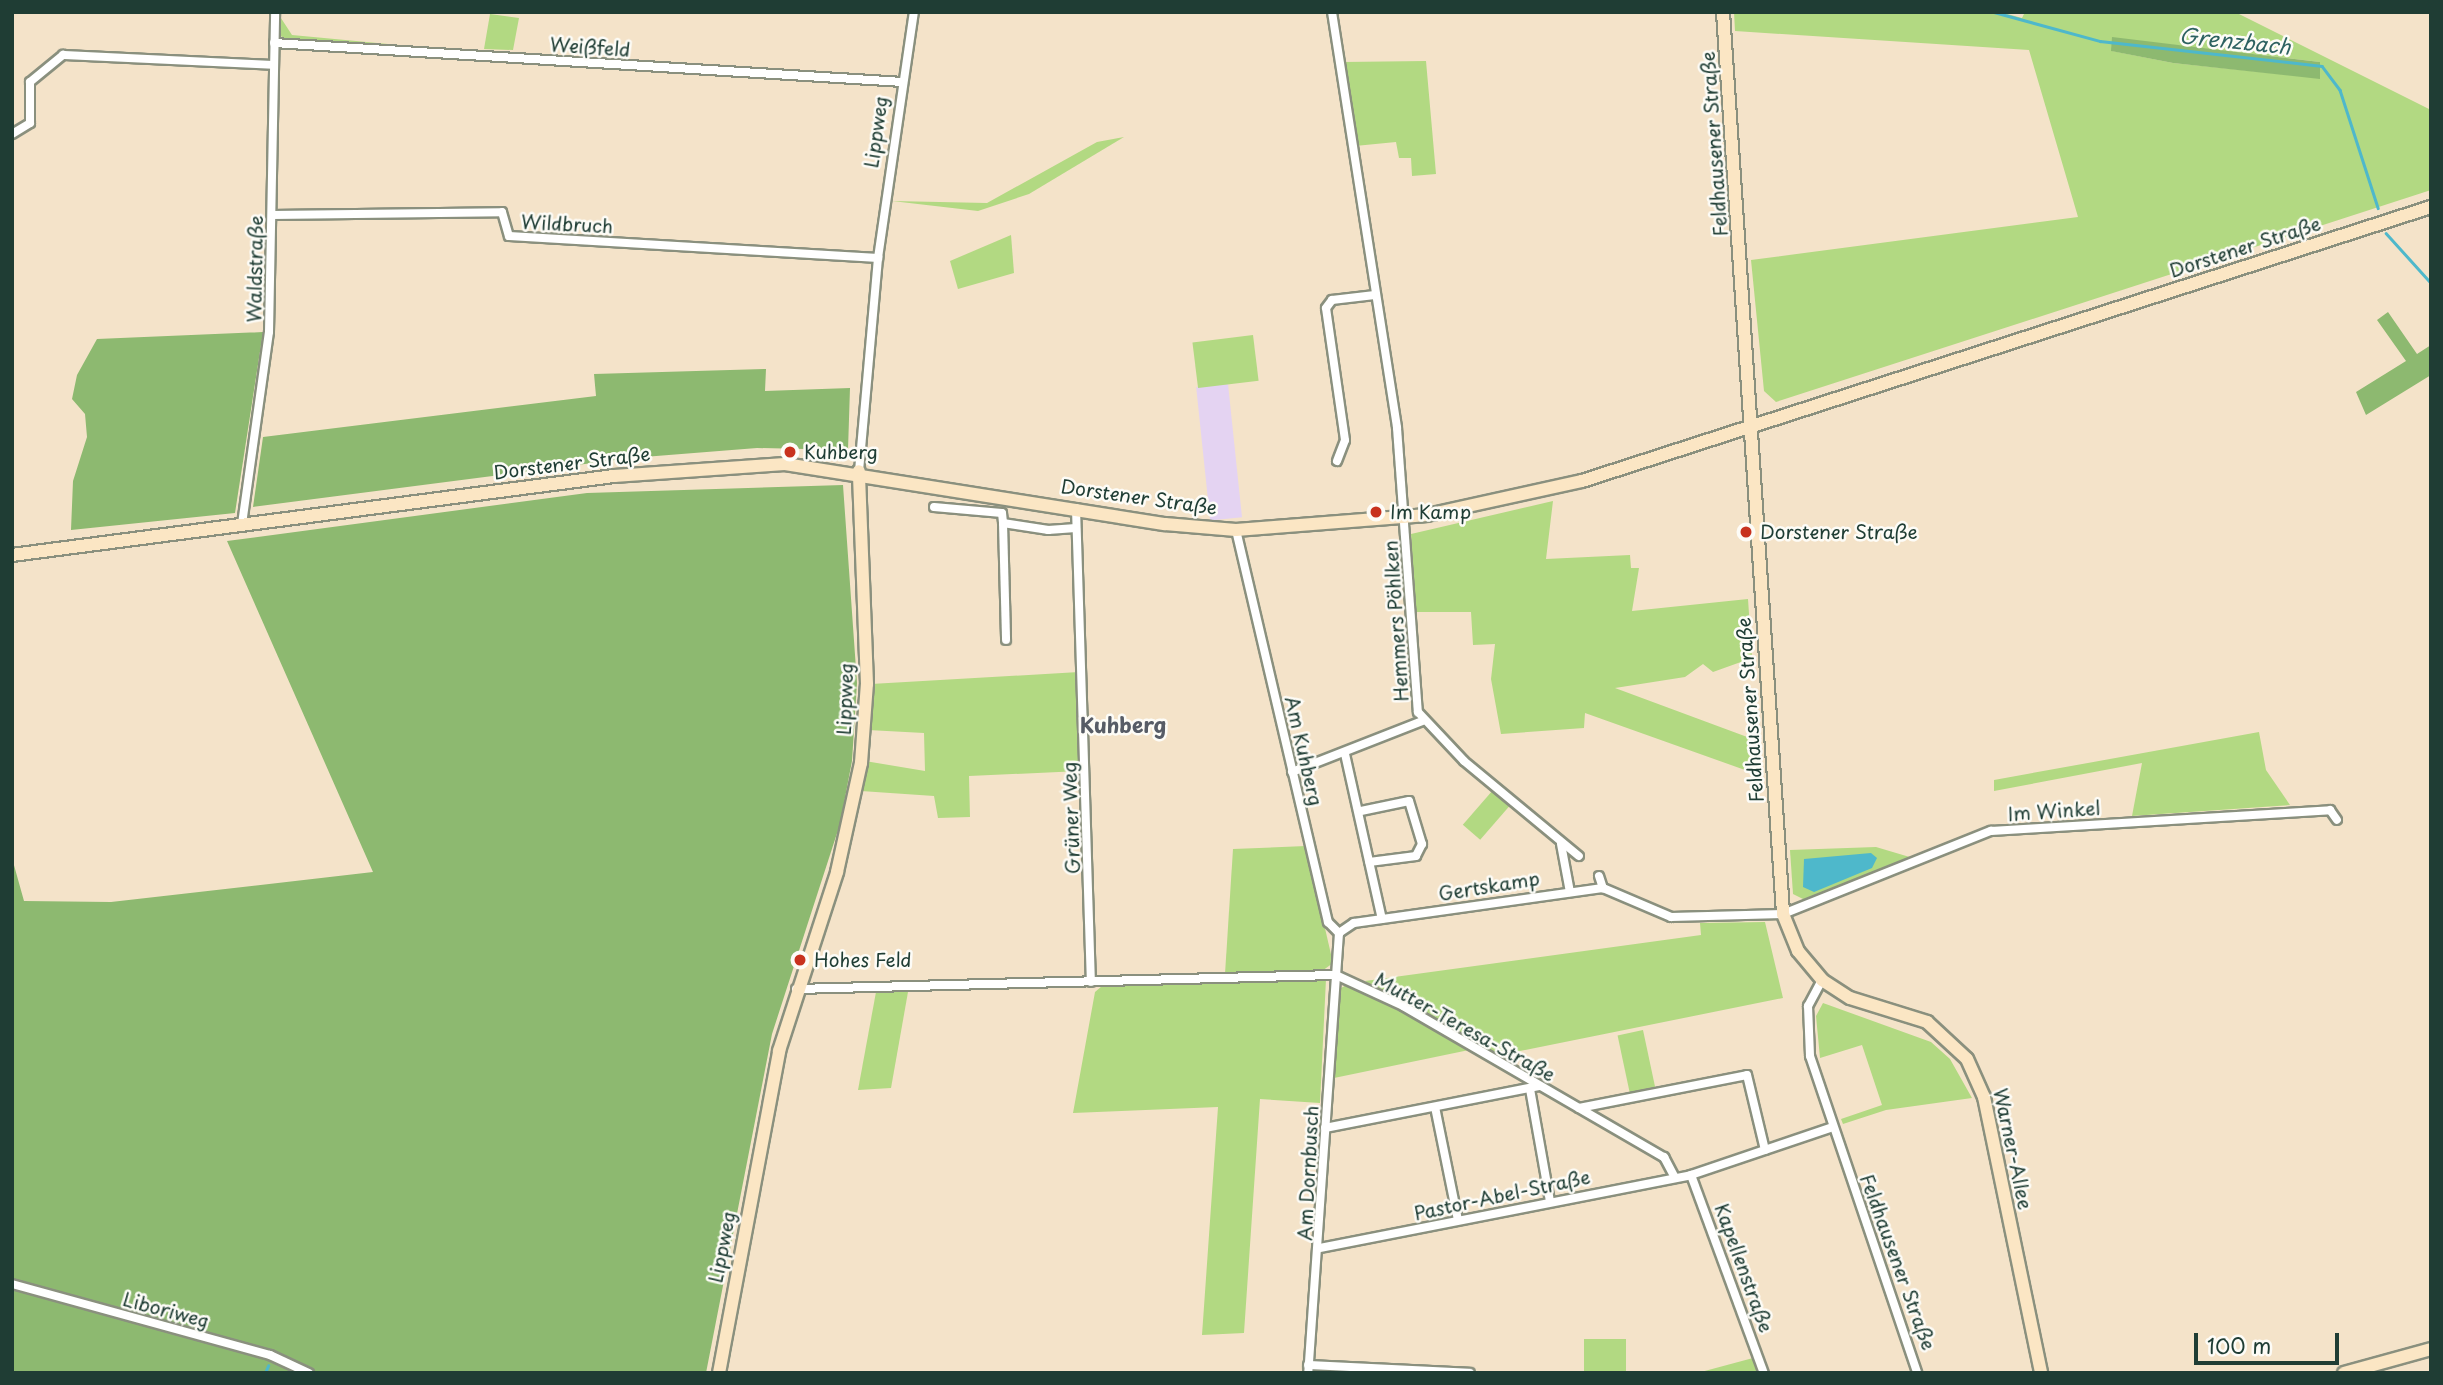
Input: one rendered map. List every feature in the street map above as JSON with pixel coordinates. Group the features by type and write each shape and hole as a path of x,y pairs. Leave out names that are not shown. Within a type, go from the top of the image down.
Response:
{"main road":[{"name":"Feldhausener Straße","path":"1723,12 1783,914 1798,951 1822,980"},
{"name":"Dorstener Straße","path":"12,555 700,467 785,464 859,471 1076,508 1236,530 1404,518 1582,481 2431,207"},
{"name":"Lippweg","path":"719,1373 796,989 837,872 861,763 867,684 859,471"},
{"name":"Warner-Allee","path":"1822,980 1850,998 1927,1022 1968,1059 1984,1097 2041,1373"},
{"path":"2344,1373 2431,1349"}],"street":[{"name":"Waldstraße","path":"242,524 269,332 275,12"},
{"name":"Lippweg","path":"859,471 878,258 914,12"},
{"path":"1332,12 1375,295 1404,518"},
{"name":"Weißfeld","path":"274,43 903,82"},
{"path":"12,134 30,123 30,82 63,55 274,65"},
{"name":"Wildbruch","path":"272,215 502,212 509,236 878,258"},
{"path":"1337,461 1345,440 1326,308 1332,300 1375,295"},
{"path":"934,507 1002,513 1006,640"},
{"name":"Grüner Weg","path":"1076,508 1091,982"},
{"name":"Hemmers Pöhlken","path":"1404,518 1422,721 1561,845 1578,856"},
{"path":"1003,523 1076,528"},
{"name":"Am Kuhberg","path":"1236,530 1328,922 1339,933"},
{"name":"Hemmers Pöhlken","path":"1292,772 1345,754 1422,721"},
{"path":"1345,754 1361,811 1382,919"},
{"path":"1361,811 1409,801 1422,845 1416,856 1369,862"},
{"name":"Im Winkel","path":"1783,914 1991,831 2330,810 2337,820"},
{"path":"1561,845 1570,892"},
{"path":"1599,876 1603,888 1671,917 1783,914"},
{"name":"Gertskamp","path":"1339,933 1382,919 1603,888"},
{"path":"796,989 1336,975 1339,933"},
{"name":"Mutter-Teresa-Straße","path":"1336,975 1403,1006 1664,1157 1674,1176"},
{"name":"Am Dornbusch","path":"1308,1369 1320,1248 1336,975"},
{"name":"Feldhausener Straße","path":"1822,980 1808,1006 1806,1030 1830,1128 1917,1373"},
{"path":"1579,1108 1746,1075 1765,1150"},
{"path":"1325,1128 1539,1086"},
{"path":"1530,1089 1550,1201"},
{"path":"1435,1107 1458,1220"},
{"path":"1691,1175 1830,1128"},
{"name":"Pastor-Abel-Straße","path":"1320,1248 1674,1176 1691,1175"},
{"name":"Kapellenstraße","path":"1691,1175 1764,1373"},
{"name":"Liboriweg","path":"12,1284 270,1355 309,1373"},
{"path":"1308,1369 1470,1373"}],"shaded area":[{"path":"1228,384 1242,517 1210,521 1196,387"}],"green space":[{"path":"277,12 292,35 484,53 285,40 278,33"},
{"path":"1734,12 2000,12 2022,18 2025,12 2235,12 2431,110 2431,190 1776,402 1764,391 1751,260 2078,217 2029,50 1735,31","holes":["2112,38 2320,62 2320,78 2173,63 2112,51"]},
{"path":"490,14 519,18 513,50 484,49"},
{"path":"2112,37 2320,62 2320,79 2173,63 2111,51"},
{"path":"1426,61 1436,174 1412,176 1411,158 1399,158 1396,142 1355,146 1343,62"},
{"path":"1124,137 1029,194 978,211 892,201 987,203 1097,142"},
{"path":"1011,235 1014,273 958,289 950,261"},
{"path":"2388,312 2417,354 2431,345 2431,375 2366,415 2356,392 2406,361 2377,320"},
{"path":"263,332 235,513 71,530 73,481 87,437 85,414 72,399 77,375 97,339"},
{"path":"1253,335 1259,381 1198,388 1192,342"},
{"path":"766,369 765,391 850,388 848,450 757,448 631,458 253,507 263,437 596,396 594,374"},
{"path":"843,485 857,683 852,761 840,824 772,1034 706,1373 12,1373 12,858 24,901 111,902 373,872 227,541 587,493"},
{"path":"1553,501 1546,559 1630,555 1631,568 1639,568 1632,611 1748,599 1752,658 1713,672 1703,664 1685,677 1615,688 1758,741 1759,775 1585,713 1584,728 1501,734 1491,679 1495,644 1473,645 1471,612 1416,612 1411,534"},
{"path":"1079,672 1080,771 969,776 970,817 938,818 934,796 861,791 865,761 925,771 924,733 868,730 871,684"},
{"path":"2259,732 2266,770 2290,805 2132,816 2142,763 1994,791 1994,780"},
{"path":"1493,790 1510,805 1480,840 1463,825"},
{"path":"1306,846 1333,963 1322,971 1225,974 1233,849"},
{"path":"1876,847 1913,858 1807,901 1793,894 1790,850"},
{"path":"1765,922 1783,998 1495,1056 1365,981 1701,935 1700,923"},
{"path":"1326,979 1320,1103 1260,1099 1244,1333 1202,1335 1218,1107 1073,1113 1095,992 1102,986"},
{"path":"1350,983 1469,1050 1334,1078 1341,988"},
{"path":"876,992 908,992 891,1088 858,1090"},
{"path":"1823,1003 1931,1042 1950,1059 1972,1098 1886,1110 1843,1124 1841,1119 1882,1105 1862,1045 1820,1058 1816,1016"},
{"path":"1643,1030 1655,1087 1630,1092 1618,1035"},
{"path":"1584,1339 1626,1339 1626,1373 1584,1373"},
{"path":"1753,1358 1757,1373 1704,1373 1704,1371"}],"water":[{"path":"1871,853 1877,858 1872,868 1814,892 1803,887 1804,859"}],"waterway":[{"name":"Grenzbach","path":"1994,12 2100,41 2322,66 2340,90 2378,208"},
{"name":"Grenzbach","path":"2386,233 2431,283"},
{"path":"265,1373 268,1366"}],"place":[{"name":"Kuhberg","path":"790,452"},
{"name":"Im Kamp","path":"1376,512"},
{"name":"Dorstener Straße","path":"1746,532"},
{"name":"Hohes Feld","path":"800,960"}],"district":[{"name":"Kuhberg","path":"1123,724"}]}
